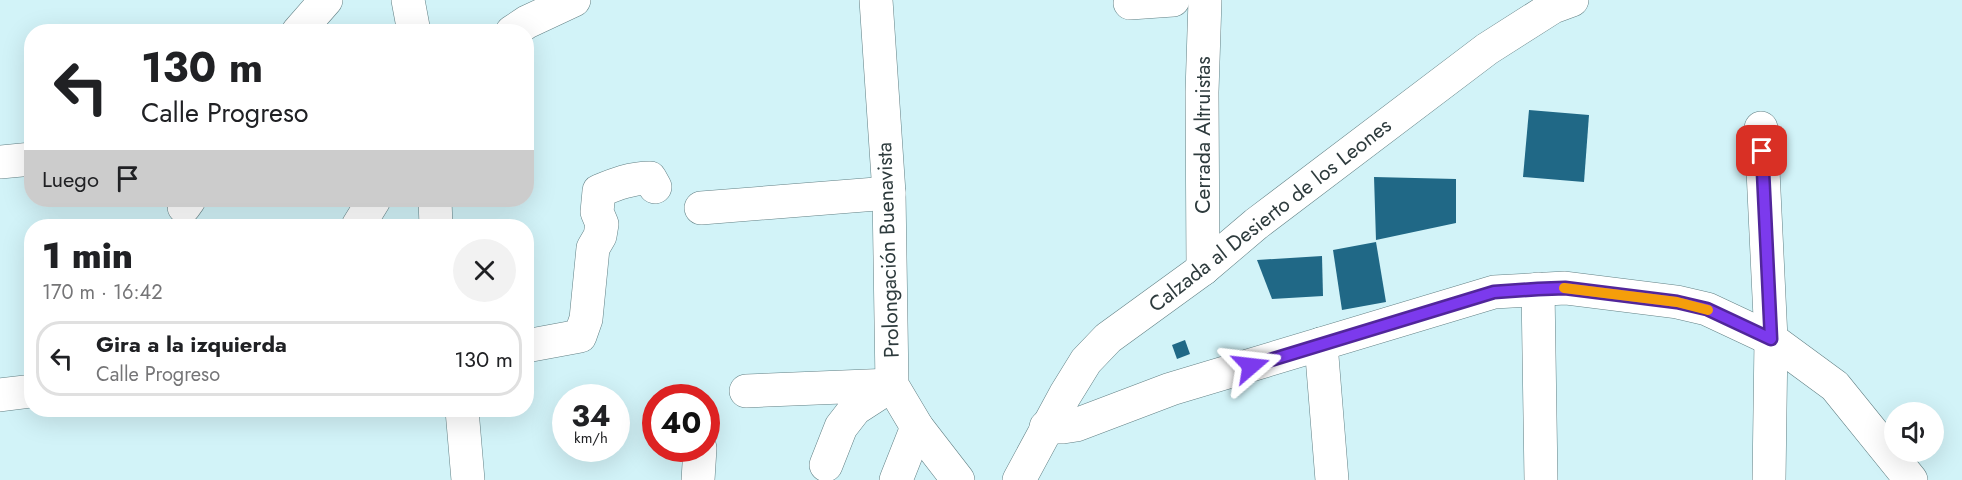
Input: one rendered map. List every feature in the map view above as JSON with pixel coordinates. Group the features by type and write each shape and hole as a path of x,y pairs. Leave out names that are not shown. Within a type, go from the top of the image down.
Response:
{"street":[{"path":"305,24 326,0"},
{"path":"408,0 412,24"},
{"path":"521,18 574,0"},
{"name":"Prolongación Buenavista","path":"876,0 889,193 892,386 917,428 958,480"},
{"path":"1130,3 1173,0"},
{"name":"Cerrada Altruistas","path":"1203,269 1202,92 1205,0"},
{"name":"Calzada al Desierto de los Leones","path":"1019,480 1046,427 1086,362 1108,338 1203,269 1256,224 1487,49 1559,2"},
{"path":"1761,128 1771,339 1769,480"},
{"path":"0,162 24,160"},
{"path":"534,345 580,336 586,319 593,248 600,236 602,224 597,212 599,191 623,181 638,178 650,178 655,187"},
{"path":"701,207 889,193"},
{"path":"1046,427 1076,425 1171,389 1494,292 1565,288 1677,302 1707,309 1771,339 1835,386 1911,480"},
{"path":"1538,289 1541,480"},
{"path":"1321,344 1332,480"},
{"path":"746,391 892,386"},
{"path":"826,465 841,427 855,409 892,386"},
{"path":"0,395 24,392"},
{"path":"463,417 468,480"},
{"path":"896,480 917,428"},
{"path":"699,480 700,462"}],"building":[{"path":"1529,110 1589,115 1584,182 1523,177"},
{"path":"1374,177 1456,179 1456,223 1376,240"},
{"path":"1376,242 1386,302 1342,310 1333,250"},
{"path":"1322,256 1323,296 1272,299 1257,260"},
{"path":"1185,340 1190,354 1177,359 1172,345"}],"slow traffic":[{"path":"1564,288 1640,296 1708,310"}],"route":[{"path":"1251,366 1494,292 1538,289 1565,288 1677,302 1707,309 1771,339 1762,151"}]}
